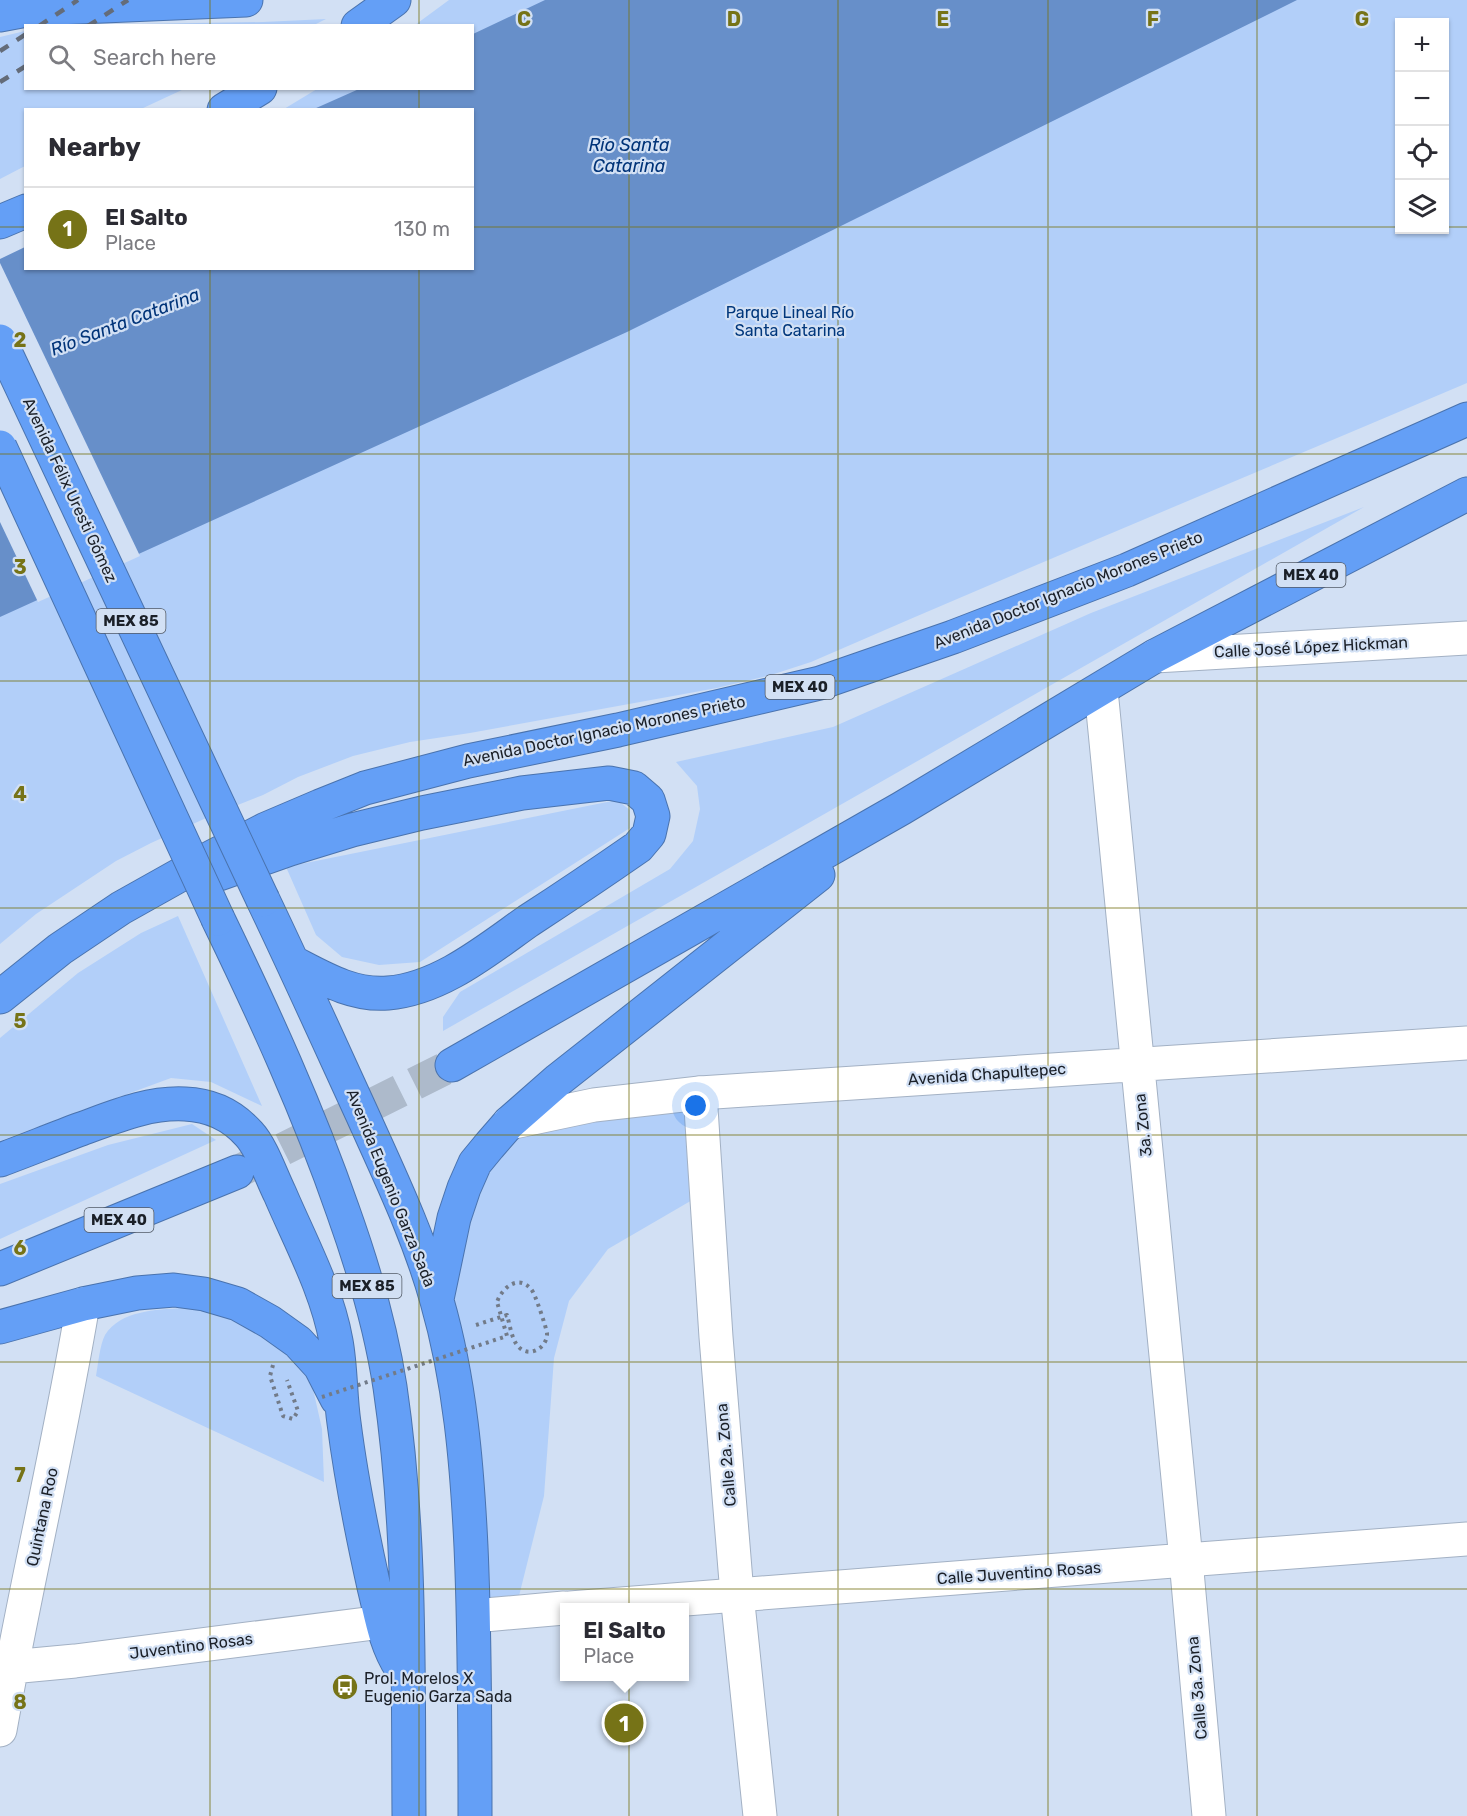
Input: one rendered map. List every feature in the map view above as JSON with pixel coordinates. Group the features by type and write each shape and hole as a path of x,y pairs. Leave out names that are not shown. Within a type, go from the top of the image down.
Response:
{"highway":[{"path":"0,15 32,9 246,0"},
{"path":"361,24 394,0"},
{"path":"227,108 257,90"},
{"path":"0,222 24,212"},
{"name":"Avenida Félix Uresti Gómez","path":"0,341 263,900"},
{"name":"Avenida Doctor Ignacio Morones Prieto","path":"0,997 60,949 121,908 266,829 365,788 468,761 618,730 820,683 953,637 1127,570 1467,419"},
{"name":"MEX 85","path":"0,447 268,1023 312,1127 357,1251 371,1300 390,1385 399,1472 406,1569 409,1816"},
{"name":"MEX 40","path":"452,1065 902,808 1155,656 1467,494"},
{"path":"121,908 290,849 351,830 422,813 522,793 609,783 634,788 648,800 653,816 649,834 638,847 448,974 404,991 365,992 343,987 294,963"},
{"path":"437,1299 454,1218 464,1188 475,1163 509,1123 558,1080 902,808"},
{"name":"Avenida Eugenio Garza Sada","path":"263,900 294,963 378,1151 414,1237 437,1299 446,1333 461,1413 468,1488 474,1616 475,1816"},
{"path":"0,1160 117,1116 158,1105 187,1104 212,1108 233,1119 251,1136 265,1161 326,1304 336,1341 332,1403"},
{"name":"MEX 40","path":"0,1269 237,1172"},
{"path":"0,1327 83,1304 137,1293 174,1290 204,1294 238,1304 270,1322 298,1342 320,1366 332,1403 382,1622 391,1653 408,1680"}],"main road":[{"name":"Calle José López Hickman","path":"1155,656 1467,638"},
{"name":"3a. Zona","path":"1101,690 1186,1560"},
{"path":"1136,1053 1467,1020"},
{"name":"Avenida Chapultepec","path":"509,1123 594,1105 699,1093 1136,1053 1467,1043"},
{"name":"Calle 2a. Zona","path":"699,1093 737,1594 760,1816"},
{"name":"Quintana Roo","path":"0,1730 6,1667 69,1383 83,1304"},
{"name":"Calle Juventino Rosas","path":"630,1603 1467,1539"},
{"name":"Calle 3a. Zona","path":"1186,1560 1209,1816"},
{"path":"474,1616 560,1608"},
{"name":"Juventino Rosas","path":"6,1667 75,1661 382,1622"}],"path":[{"path":"332,1403 507,1335 497,1302 500,1292 508,1285 517,1283 526,1285 533,1291 547,1333 546,1341 540,1348 531,1352 522,1350 515,1343 507,1315"}],"green space":[{"name":"Parque Lineal Río Santa Catarina","path":"449,0 1467,0 1467,383 811,662 771,675 717,688 410,742 353,756 298,777 116,861 36,914 0,944 0,269 474,270 474,108 286,108 315,90 474,90 474,24 416,24"},
{"path":"326,19 316,24 141,24"},
{"path":"24,31 24,90 182,90 143,108 24,108 24,167 0,179 0,37"},
{"path":"1364,507 443,1031 443,1017 460,992 670,869 693,841 700,809 697,786 676,762 833,727 1091,613"},
{"path":"617,800 630,810 630,828 420,962 379,965 342,957 316,935 286,867"},
{"path":"178,916 262,1106 211,1082 171,1078 0,1141 0,1038 78,973 141,933"},
{"path":"700,1093 706,1192 608,1249 569,1301 554,1358 544,1496 515,1612 474,1616 445,1333 454,1218 509,1123"},
{"path":"192,1124 216,1140 0,1239 0,1184 108,1145"},
{"path":"182,1308 214,1311 244,1319 295,1358 313,1389 322,1429 324,1482 96,1376 103,1339 112,1327 140,1313"}],"water":[{"name":"Río Santa Catarina","path":"545,0 1297,0 627,332 0,617 0,259 24,247 24,270 474,270 474,108 316,108 357,90 474,90 474,34"}],"pier":[{"path":"0,263 140,556 38,602 0,522"}],"tunnel":[{"path":"239,1171 452,1065"}],"railway":[{"path":"42,24 78,0"},
{"path":"91,24 128,0"},
{"path":"0,51 24,35"},
{"path":"0,82 24,67"}],"place":[{"name":"Prol. Morelos X Eugenio Garza Sada","path":"345,1687"},
{"name":"El Salto","path":"624,1723"}]}
